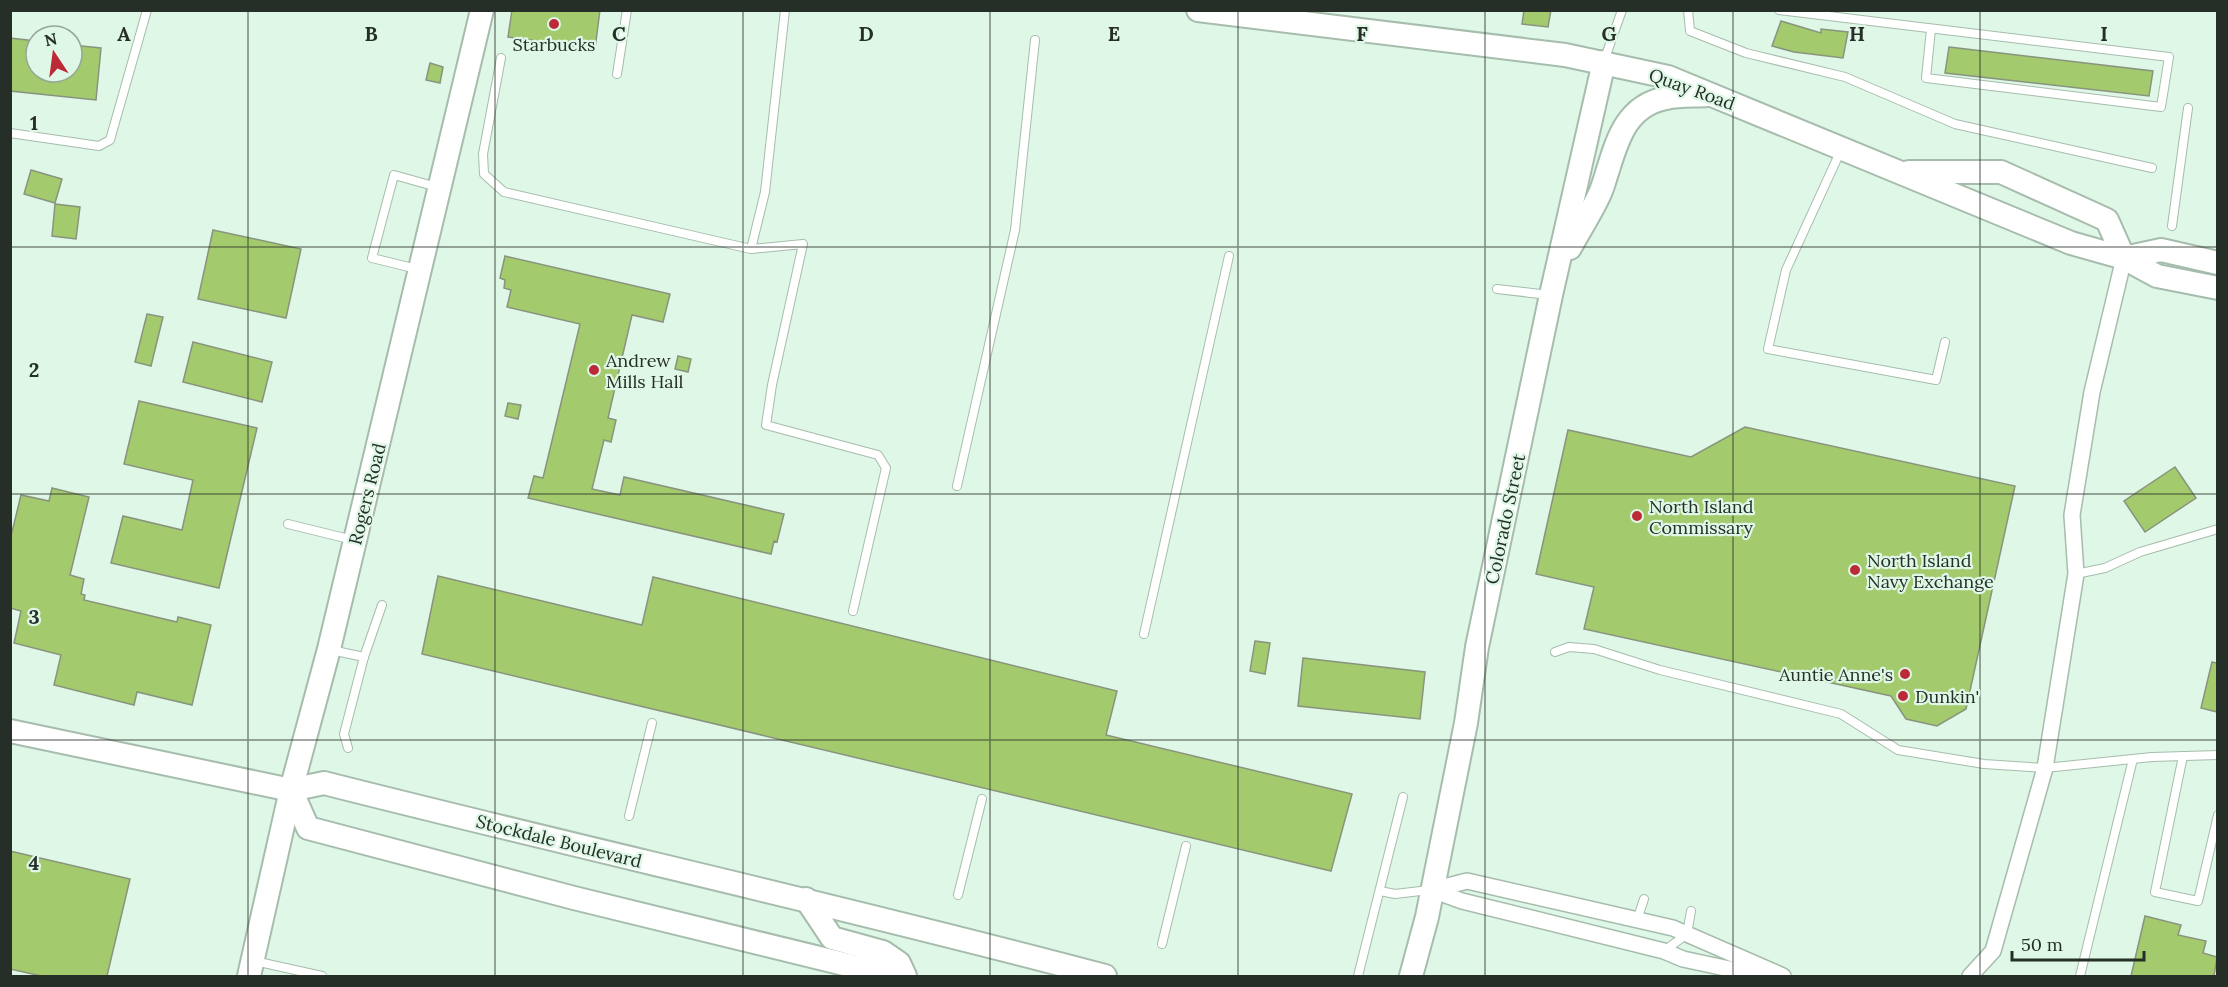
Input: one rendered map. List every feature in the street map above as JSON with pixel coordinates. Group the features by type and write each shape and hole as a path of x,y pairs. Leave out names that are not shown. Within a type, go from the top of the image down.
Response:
{"main road":[{"name":"Rogers Road","path":"250,969 291,790 356,540 482,10"},
{"name":"Quay Road","path":"1198,10 1540,51 1604,62 1668,77 2071,243 2124,258 2157,276 2217,288"},
{"name":"Colorado Street","path":"1411,975 1432,890 1466,723 1477,647 1551,295 1604,62"},
{"path":"1557,270 1600,193 1617,140 1627,120 1639,109 1665,98 1714,95"},
{"path":"1898,172 2001,172 2107,220 2124,258"},
{"name":"Quay Road","path":"2124,258 2161,250 2217,263"},
{"name":"Stockdale Boulevard","path":"10,731 291,790 324,783 585,849 806,899 1105,976"},
{"path":"291,790 308,828 574,898 893,976"},
{"path":"806,899 832,938 883,952 898,963 905,976"}],"street":[{"path":"1970,976 1993,951 2045,768 2076,574 2072,515 2092,392 2124,258"},
{"path":"1432,890 1467,881 1637,920 1687,934 1772,976"},
{"path":"1432,890 1462,901 1664,951 1683,959 1772,976"}],"lane":[{"path":"10,133 99,146 110,140 147,10"},
{"path":"617,74 627,10"},
{"path":"751,249 765,192 785,10"},
{"path":"1604,62 1622,10"},
{"path":"1688,10 1689,31 1746,53 1845,77 1955,124 2152,168"},
{"path":"1779,10 2169,57 2161,107 1926,78 1931,29"},
{"path":"957,486 1015,230 1035,40"},
{"path":"501,58 483,154 484,174 504,192 751,249 803,244 772,385 766,425 878,455 886,468 853,611"},
{"path":"2172,226 2188,108"},
{"path":"1842,149 1786,270 1768,349 1936,380 1945,342"},
{"path":"420,270 372,258 394,175 439,187"},
{"path":"1144,634 1229,256"},
{"path":"1497,289 1551,295"},
{"path":"288,524 356,540"},
{"path":"2076,574 2105,568 2140,552 2217,529"},
{"path":"348,748 344,734 364,657 382,605"},
{"path":"1555,652 1569,648 1594,649 1660,670 1840,714 1898,750 1984,764 2045,768 2133,759 2217,755"},
{"path":"329,649 364,657"},
{"path":"629,816 652,723"},
{"path":"2183,756 2155,892 2198,901 2217,815"},
{"path":"2080,976 2133,759"},
{"path":"1358,976 1403,797"},
{"path":"958,895 982,799"},
{"path":"1162,944 1186,846"},
{"path":"1380,891 1395,894 1432,890"},
{"path":"1637,920 1644,899"},
{"path":"1664,951 1687,934 1691,911"},
{"path":"250,969 322,976"}],"building":[{"name":"Starbucks","path":"512,10 600,10 595,49 508,37"},
{"path":"1524,10 1551,10 1548,27 1522,24"},
{"path":"1781,21 1821,33 1821,29 1848,32 1843,58 1794,52 1772,46"},
{"path":"10,38 24,40 24,84 84,84 84,46 101,48 96,100 10,91"},
{"path":"1949,47 2153,71 2149,96 1945,73"},
{"path":"430,63 443,67 440,83 426,80"},
{"path":"31,170 62,179 55,203 24,194"},
{"path":"55,204 80,207 76,239 52,236"},
{"path":"213,230 301,249 286,318 198,299"},
{"name":"Andrew Mills Hall","path":"505,256 670,294 663,322 632,315 608,418 616,420 611,442 604,440 592,489 620,495 624,477 784,514 777,542 774,541 771,554 528,498 534,476 543,478 580,324 507,307 511,290 504,288 505,280 500,278"},
{"path":"147,314 163,317 151,366 135,362"},
{"path":"193,342 272,362 262,402 183,382"},
{"path":"678,356 691,359 688,372 675,369"},
{"path":"139,401 257,428 219,588 111,563 123,516 182,530 193,480 124,464"},
{"path":"508,403 521,405 518,419 505,416"},
{"name":"North Island Navy Exchange","path":"1745,427 2015,486 1966,709 1937,726 1906,719 1891,696 1584,629 1594,587 1536,574 1568,430 1691,457"},
{"path":"2175,467 2196,498 2145,532 2124,501"},
{"path":"52,488 89,497 70,575 84,579 81,594 85,595 84,600 177,622 178,617 211,625 192,705 137,692 134,705 54,685 61,655 14,643 21,611 10,608 10,540 21,495 49,501"},
{"path":"438,576 642,625 653,577 1117,691 1106,735 1352,794 1331,871 422,654"},
{"path":"1255,641 1270,643 1265,674 1250,671"},
{"path":"1303,658 1425,672 1420,719 1298,706"},
{"path":"2212,662 2217,663 2217,712 2201,708"},
{"path":"10,851 130,879 107,976 41,976 10,969"},
{"path":"2145,916 2181,925 2178,935 2206,941 2203,953 2217,957 2214,976 2131,976"}],"place":[{"name":"Starbucks","path":"554,24"},
{"name":"Andrew Mills Hall","path":"594,370"},
{"name":"North Island Commissary","path":"1637,516"},
{"name":"North Island Navy Exchange","path":"1855,570"},
{"name":"Auntie Anne's","path":"1905,674"},
{"name":"Dunkin'","path":"1903,696"}]}
